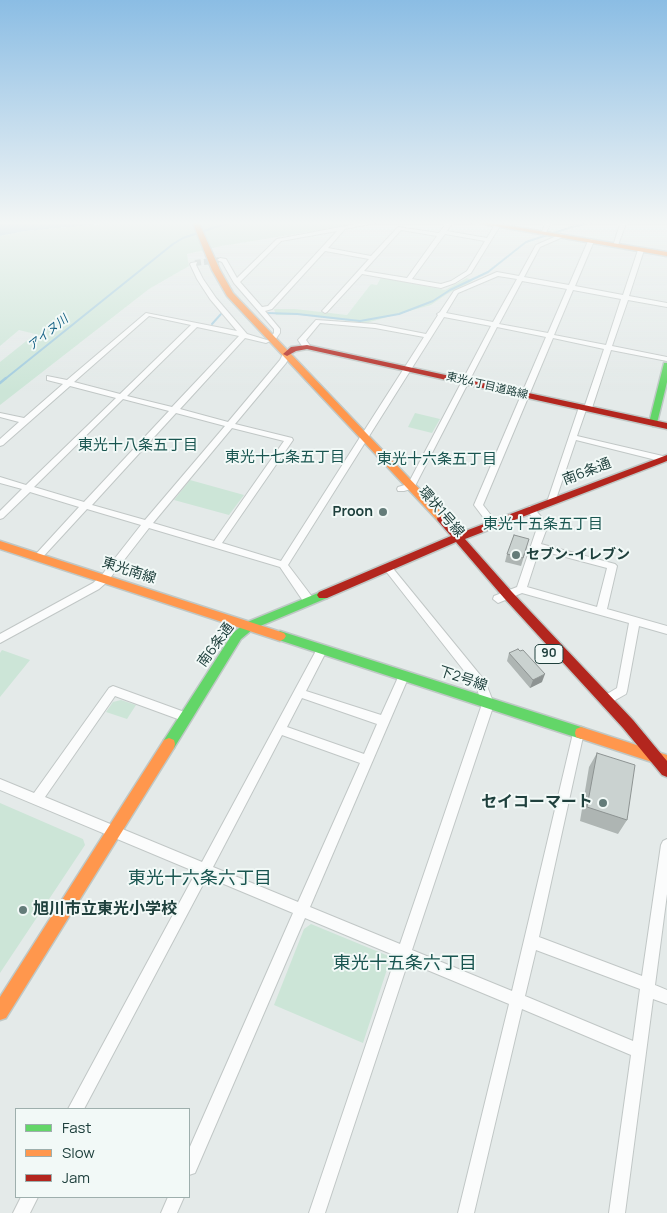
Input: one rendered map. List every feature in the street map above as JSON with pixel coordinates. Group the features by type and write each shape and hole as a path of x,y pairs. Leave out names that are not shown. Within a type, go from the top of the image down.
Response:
{"street":[{"path":"199,278 213,298 244,335"},
{"name":"環状1号線","path":"212,278 222,294 269,340 454,540 613,724 662,760"},
{"path":"0,444 148,314 269,340 277,334 278,329 233,278"},
{"path":"236,282 240,278"},
{"path":"260,310 270,308 298,278"},
{"path":"325,311 354,278"},
{"path":"390,278 441,286 460,278"},
{"path":"408,281 410,278"},
{"path":"283,565 440,314 456,292 489,278"},
{"path":"406,488 521,278 667,305"},
{"path":"492,523 478,505 576,278"},
{"path":"551,502 632,278"},
{"path":"440,314 667,359"},
{"path":"308,347 302,340 318,321 375,326 427,336"},
{"path":"0,516 195,324"},
{"path":"38,557 244,335"},
{"path":"0,640 96,586 104,579 147,524 285,358 294,349 308,347"},
{"name":"東光4丁目道路線","path":"308,347 667,426"},
{"path":"652,423 667,365"},
{"path":"50,378 289,440 216,545"},
{"path":"0,414 25,421"},
{"path":"573,437 666,458"},
{"name":"南6条通","path":"0,1012 237,636 249,626 492,523 666,458"},
{"path":"0,480 283,565 309,601"},
{"path":"521,589 543,524 530,509"},
{"name":"東光南線","path":"0,545 249,626"},
{"path":"536,546 612,566 601,612"},
{"path":"317,1213 488,704 481,684 388,568"},
{"path":"503,597 521,589 667,630"},
{"name":"環状1号線","path":"503,597 606,700 662,760 667,771"},
{"path":"606,700 622,691 635,622"},
{"name":"下2号線","path":"249,626 662,760"},
{"path":"0,628 13,632"},
{"path":"77,1108 322,650"},
{"path":"190,1165 404,676"},
{"path":"37,799 114,691 186,717"},
{"path":"299,693 384,721"},
{"path":"280,729 367,760"},
{"path":"466,1213 531,941 578,732"},
{"path":"0,784 404,951 639,1051"},
{"path":"617,1213 667,845"},
{"path":"531,941 648,987 667,997"},
{"path":"21,1213 29,1198"},
{"path":"169,1213 176,1198"}],"green space":[{"path":"0,278 169,278 149,289 0,405 0,362 35,334 19,330 0,346"},
{"path":"381,278 384,278 445,290 467,278 473,281 447,294 431,305 366,323 301,315 276,315 274,309 295,309 347,315 371,284 377,285"},
{"path":"415,413 440,419 432,433 408,427"},
{"path":"190,480 244,495 229,515 174,500"},
{"path":"2,650 30,660 0,697 0,653"},
{"path":"121,700 136,705 127,719 106,712 113,702"},
{"name":"旭川市立東光小学校","path":"0,803 83,839 85,845 0,973"},
{"path":"311,924 391,957 363,1043 274,1005 304,929"}],"building":[{"path":"514,535 529,539 523,558 507,554"},
{"path":"518,649 520,651 523,650 545,674 533,680 509,653"},
{"name":"セイコーマート","path":"597,753 635,765 627,820 587,807"}],"waterway":[{"name":"アイヌ川","path":"5,379 131,278"},
{"path":"267,313 297,314 360,321 399,314 433,301 450,290 476,278"},
{"path":"212,324 221,314"},
{"name":"アイヌ川","path":"0,383 6,378"}],"traffic: fast":[{"path":"653,423 667,365"},
{"path":"169,744 237,636 249,626 323,595"},
{"path":"280,636 581,733"}],"traffic: slow":[{"path":"220,278 230,294 442,519"},
{"path":"0,545 280,636"},
{"path":"581,733 667,761"},
{"path":"0,1012 169,744"}],"traffic: jam":[{"path":"287,354 294,349 307,347 667,426"},
{"path":"323,595 492,523 667,458"},
{"path":"442,519 508,595 628,724 667,771"}],"place":[{"name":"Proon","path":"383,512"},
{"name":"セブン-イレブン","path":"516,555"},
{"name":"セイコーマート","path":"603,803"},
{"name":"旭川市立東光小学校","path":"23,910"}],"district":[{"name":"東光十八条五丁目","path":"138,446"},
{"name":"東光十七条五丁目","path":"285,458"},
{"name":"東光十六条五丁目","path":"437,460"},
{"name":"東光十五条五丁目","path":"543,525"},
{"name":"東光十六条六丁目","path":"200,879"},
{"name":"東光十五条六丁目","path":"405,964"}]}
